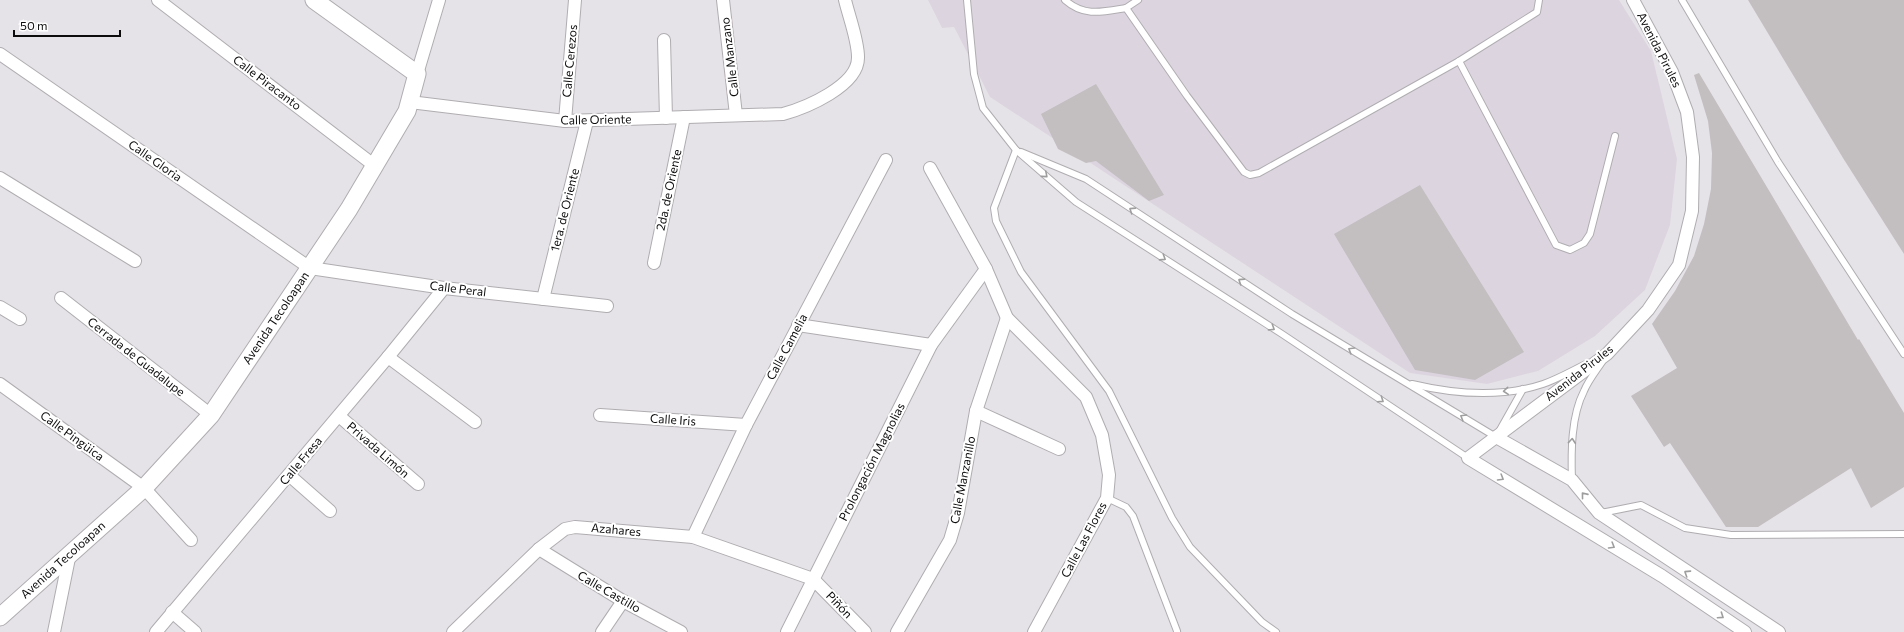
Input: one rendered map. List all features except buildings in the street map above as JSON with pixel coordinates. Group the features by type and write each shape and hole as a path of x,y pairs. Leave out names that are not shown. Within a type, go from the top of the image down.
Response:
{"street":[{"name":"Calle Piracanto","path":"158,0 375,166"},
{"path":"314,0 417,74 439,0"},
{"name":"Calle Cerezos","path":"565,121 575,0"},
{"name":"Calle Manzano","path":"723,0 736,115"},
{"name":"Calle Oriente","path":"410,102 565,121 783,114 801,109 830,94 852,75 858,58 845,0"},
{"name":"Avenida Pirules","path":"1468,458 1607,354 1648,310 1679,265 1692,211 1693,157 1687,112 1672,72 1633,0"},
{"path":"664,40 666,118"},
{"name":"Calle Gloria","path":"0,54 310,268"},
{"name":"Avenida Tecoloapan","path":"0,617 144,488 211,415 349,209 375,166 407,111 417,74"},
{"name":"2da. de Oriente","path":"654,263 684,117"},
{"name":"1era. de Oriente","path":"543,299 587,121"},
{"name":"Calle Camelia","path":"693,537 746,425 886,160"},
{"path":"930,168 986,270 1007,318"},
{"path":"0,178 134,261"},
{"name":"Calle Peral","path":"310,268 444,288 607,306"},
{"name":"Prolongación Magnolias","path":"787,632 931,345 986,270"},
{"name":"Calle Fresa","path":"156,632 339,416 444,288"},
{"name":"Cerrada de Guadalupe","path":"61,298 211,415"},
{"path":"0,306 20,319"},
{"name":"Calle Las Flores","path":"1007,318 1086,397 1102,435 1109,475 1107,498 1034,632"},
{"name":"Calle Manzanillo","path":"898,632 950,540 958,513 976,411 1007,318"},
{"path":"798,325 931,345"},
{"path":"388,357 475,422"},
{"name":"Calle Pingüica","path":"0,384 144,488 191,540"},
{"path":"976,411 1059,449"},
{"name":"Calle Iris","path":"600,415 746,425"},
{"name":"Privada Limón","path":"339,416 418,484"},
{"path":"1496,437 1572,480 1599,513 1779,632"},
{"path":"1468,458 1662,576 1745,632"},
{"path":"289,475 330,511"},
{"name":"Azahares","path":"453,632 539,549 564,529 575,526 693,537 813,578"},
{"name":"Calle Castillo","path":"539,549 623,601 681,632"},
{"path":"54,632 70,553"},
{"path":"1662,576 1671,562"},
{"name":"Piñón","path":"813,578 865,632"},
{"path":"602,632 623,601"},
{"path":"172,612 195,632"}],"lane":[{"path":"967,0 974,74 983,108 1016,150 1076,202 1282,334 1468,458"},
{"path":"1065,0 1074,8 1097,13 1126,8 1138,0"},
{"path":"1126,8 1187,96 1244,172 1250,175 1259,174 1459,61 1537,12 1539,0"},
{"path":"1682,0 1778,162 1904,354"},
{"path":"1459,61 1556,245 1570,250 1584,243 1590,234 1615,136"},
{"path":"1016,150 1086,179 1292,314 1496,437 1522,389"},
{"path":"1016,150 994,208 996,222 1021,272 1109,391 1172,518 1190,546 1262,622 1276,632"},
{"path":"1404,382 1440,391 1474,394 1522,389 1544,384 1607,354"},
{"path":"1572,480 1571,453 1573,428 1583,391 1607,354"},
{"path":"1107,498 1126,507 1133,516 1177,631"},
{"path":"1599,513 1641,505 1685,528 1731,536 1904,534"}],"shaded area":[{"path":"928,0 1619,0 1651,51 1677,159 1670,225 1645,290 1595,336 1538,371 1487,384 1410,373 990,97 954,27 942,28"}]}
